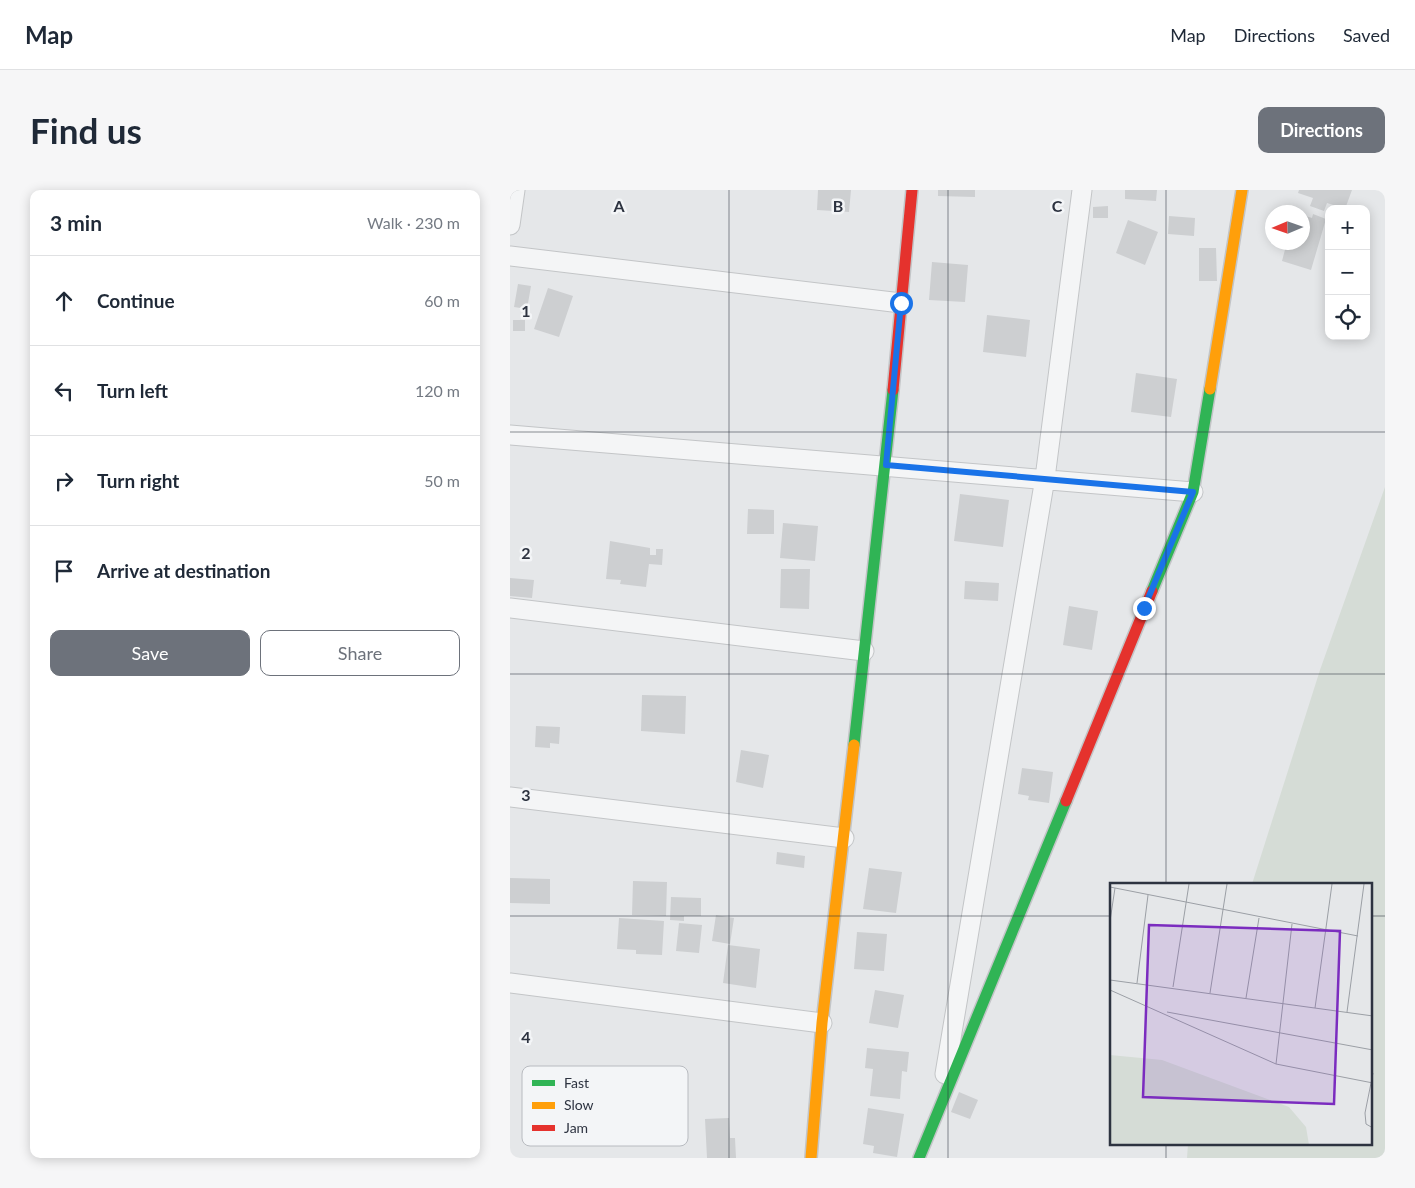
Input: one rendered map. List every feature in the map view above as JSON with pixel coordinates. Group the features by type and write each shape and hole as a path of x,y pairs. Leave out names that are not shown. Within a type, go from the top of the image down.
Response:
{"street":[{"path":"510,225 515,190"},
{"path":"811,1158 822,1023 886,465 912,190"},
{"path":"940,1104 1045,478 1082,190"},
{"path":"919,1158 1193,492 1242,190"},
{"path":"510,256 901,303"},
{"path":"510,435 1045,478 1193,492"},
{"path":"510,608 864,651"},
{"path":"510,798 844,838"},
{"path":"510,983 822,1023"}],"shaded area":[{"path":"1385,487 1385,1158 1187,1158 1188,1146 1372,1146 1372,883 1252,883 1320,670"}],"building":[{"path":"818,190 851,190 849,212 817,210"},
{"path":"938,190 975,190 975,197 938,196"},
{"path":"1125,190 1157,190 1156,201 1125,199"},
{"path":"1299,190 1352,190 1346,205 1327,203 1324,211 1310,206 1313,198 1298,193"},
{"path":"1108,206 1108,218 1093,218 1093,207"},
{"path":"1313,214 1325,219 1325,222 1311,270 1282,261 1285,250 1310,250 1310,217 1312,218"},
{"path":"1169,216 1195,218 1194,236 1168,234"},
{"path":"1128,220 1158,232 1145,265 1116,253"},
{"path":"1199,248 1216,248 1217,281 1199,281"},
{"path":"932,262 968,265 965,302 929,300"},
{"path":"518,284 531,286 527,309 514,307"},
{"path":"548,288 573,296 559,337 534,329"},
{"path":"987,315 1030,320 1026,357 983,352"},
{"path":"513,320 525,320 525,331 513,331"},
{"path":"1136,373 1177,379 1171,417 1131,412"},
{"path":"960,494 1009,500 1003,547 954,541"},
{"path":"748,509 774,510 774,534 747,534"},
{"path":"783,523 818,526 815,561 780,558"},
{"path":"610,541 650,548 650,555 656,555 656,549 663,549 662,565 649,564 646,587 620,584 621,580 606,579"},
{"path":"781,569 810,569 809,609 780,608"},
{"path":"510,578 534,580 532,598 510,596"},
{"path":"965,581 999,583 998,601 964,599"},
{"path":"1069,606 1098,611 1092,650 1063,645"},
{"path":"642,695 686,696 685,734 641,731"},
{"path":"536,726 560,727 559,744 550,743 550,748 535,747"},
{"path":"741,750 769,755 763,788 736,782"},
{"path":"1022,768 1053,772 1049,803 1028,800 1029,796 1018,794"},
{"path":"777,852 805,856 804,868 776,864"},
{"path":"869,868 902,872 896,913 863,909"},
{"path":"510,878 550,879 550,904 510,903"},
{"path":"633,881 667,882 666,916 632,915"},
{"path":"671,897 701,898 701,916 684,916 684,921 670,920"},
{"path":"716,915 734,918 730,944 712,941"},
{"path":"619,918 664,921 662,955 636,954 636,950 617,949"},
{"path":"679,923 702,925 699,953 676,951"},
{"path":"857,932 887,934 884,971 854,969"},
{"path":"728,945 760,949 756,988 723,983"},
{"path":"875,990 904,995 898,1028 869,1023"},
{"path":"867,1048 909,1052 907,1072 902,1071 900,1099 870,1096 873,1069 865,1068"},
{"path":"959,1092 978,1100 970,1119 951,1112"},
{"path":"868,1108 904,1114 897,1157 873,1153 874,1146 863,1144"},
{"path":"729,1118 730,1138 735,1138 736,1158 707,1158 705,1119"}],"traffic: fast":[{"path":"1152,591 1193,492 1210,389"},
{"path":"854,745 893,390"},
{"path":"919,1158 1066,801"}],"traffic: slow":[{"path":"1210,389 1242,190"},
{"path":"811,1158 822,1023 854,745"}],"traffic: jam":[{"path":"893,390 912,190"},
{"path":"1066,801 1152,591"}],"route":[{"path":"901,303 886,465 1193,492 1144,608"}]}
